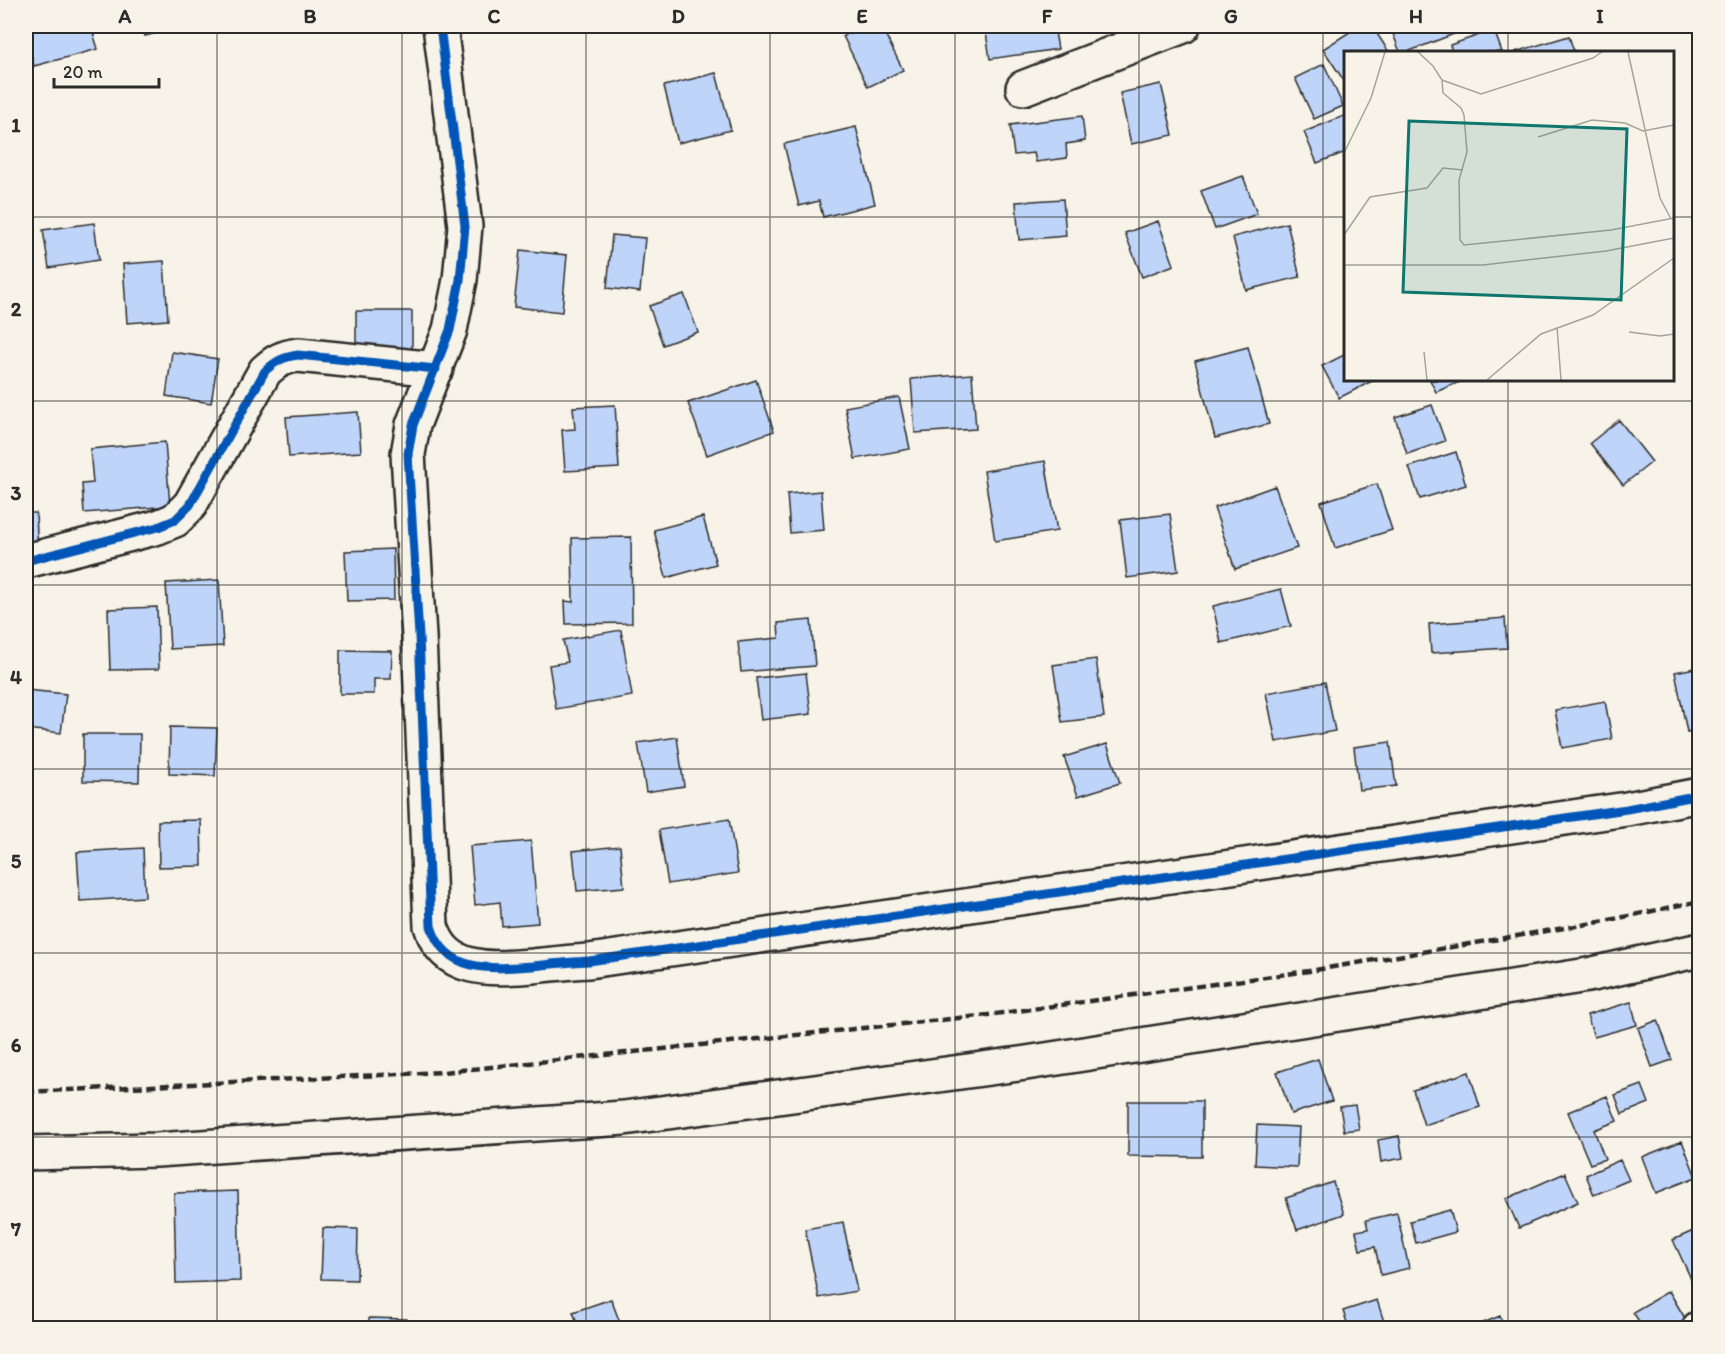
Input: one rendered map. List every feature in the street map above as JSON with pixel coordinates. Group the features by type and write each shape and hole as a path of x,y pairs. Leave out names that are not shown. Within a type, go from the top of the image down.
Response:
{"street":[{"path":"440,26 465,226 458,290 450,330 413,424 408,454 431,926 435,941 444,951 466,965 495,969 589,961 1627,809 1700,795"},
{"path":"1023,88 1183,26"},
{"path":"26,561 158,527 175,520 189,505 265,371 276,361 287,356 298,355 436,369"},
{"path":"26,1153 158,1150 624,1118 1026,1063 1576,977 1700,950"}],"building":[{"path":"26,26 91,26 98,49 34,66"},
{"path":"142,26 183,26 145,36"},
{"path":"865,26 881,26 903,70 868,87 843,36"},
{"path":"985,26 1054,26 1058,49 990,59"},
{"path":"1359,26 1372,26 1388,51 1344,51 1344,81 1323,49"},
{"path":"1390,26 1456,26 1459,32 1410,51 1400,51"},
{"path":"1494,30 1502,51 1452,51 1450,45"},
{"path":"1569,36 1574,51 1518,51"},
{"path":"1324,64 1343,106 1314,119 1295,78"},
{"path":"716,73 731,130 678,143 664,86"},
{"path":"1161,84 1173,135 1131,144 1120,93"},
{"path":"1082,116 1085,141 1066,144 1067,158 1036,162 1034,153 1014,155 1010,125"},
{"path":"1344,116 1344,153 1317,163 1304,132"},
{"path":"856,127 875,204 823,217 819,201 799,206 784,144"},
{"path":"1243,176 1257,214 1215,229 1201,191"},
{"path":"1063,199 1066,236 1019,240 1016,202"},
{"path":"1158,221 1174,265 1142,277 1125,233"},
{"path":"94,223 99,260 49,268 43,230"},
{"path":"1287,223 1300,277 1246,290 1233,237"},
{"path":"612,235 645,238 640,292 607,288"},
{"path":"520,250 567,255 562,312 514,307"},
{"path":"164,261 168,320 127,323 123,264"},
{"path":"684,294 698,332 663,345 649,306"},
{"path":"356,311 412,311 412,356 356,355"},
{"path":"1248,347 1269,424 1215,438 1195,361"},
{"path":"172,352 218,359 211,403 166,396"},
{"path":"1344,355 1344,381 1372,381 1339,398 1322,366"},
{"path":"972,374 976,429 915,433 911,379"},
{"path":"756,380 774,431 707,455 688,403"},
{"path":"1430,381 1462,381 1436,392"},
{"path":"899,397 910,449 855,459 845,407"},
{"path":"615,405 619,468 565,471 562,430 575,429 573,407"},
{"path":"1432,405 1445,441 1407,454 1395,417"},
{"path":"358,412 361,452 289,457 286,417"},
{"path":"1619,420 1652,462 1623,485 1590,443"},
{"path":"165,442 170,506 84,513 82,484 93,483 90,449"},
{"path":"1456,452 1466,485 1420,499 1409,467"},
{"path":"26,461 30,500 26,501"},
{"path":"1045,461 1057,531 995,541 984,471"},
{"path":"1377,484 1392,530 1335,548 1321,502"},
{"path":"1275,486 1297,548 1235,569 1214,508"},
{"path":"821,491 824,530 790,533 787,494"},
{"path":"26,513 36,513 38,553 26,554"},
{"path":"1170,514 1178,571 1127,578 1120,520"},
{"path":"703,517 716,564 666,578 654,530"},
{"path":"631,537 632,623 566,624 565,601 573,602 572,538"},
{"path":"393,549 394,600 347,601 345,551"},
{"path":"219,580 223,646 170,649 166,583"},
{"path":"1281,589 1291,626 1221,643 1213,606"},
{"path":"157,607 159,669 110,670 108,609"},
{"path":"1505,618 1507,648 1431,653 1429,624"},
{"path":"811,620 815,666 741,672 738,642 779,638 778,623"},
{"path":"621,630 632,696 556,709 549,665 568,662 563,640"},
{"path":"340,650 392,651 391,679 374,679 374,694 340,694"},
{"path":"1096,659 1104,717 1062,722 1053,665"},
{"path":"1700,667 1700,729 1687,732 1675,672"},
{"path":"806,673 811,714 761,720 756,678"},
{"path":"1325,682 1335,731 1276,742 1266,693"},
{"path":"26,690 66,694 61,733 26,729"},
{"path":"1605,701 1612,739 1562,748 1555,710"},
{"path":"170,727 217,728 215,776 169,774"},
{"path":"83,734 140,734 139,782 83,781"},
{"path":"677,737 684,786 646,792 638,743"},
{"path":"1390,742 1396,786 1359,790 1354,747"},
{"path":"1107,744 1120,783 1078,796 1064,757"},
{"path":"729,819 738,873 668,884 659,830"},
{"path":"201,820 202,866 159,867 158,821"},
{"path":"531,841 538,923 502,926 500,902 475,905 470,846"},
{"path":"620,846 624,887 577,891 573,851"},
{"path":"143,848 145,897 80,901 77,852"},
{"path":"1631,1002 1637,1025 1594,1037 1587,1015"},
{"path":"1658,1020 1672,1060 1652,1067 1638,1028"},
{"path":"1318,1059 1332,1101 1291,1114 1277,1072"},
{"path":"1469,1072 1480,1107 1424,1125 1413,1090"},
{"path":"1642,1085 1649,1103 1622,1114 1615,1095"},
{"path":"1607,1096 1617,1121 1594,1130 1605,1159 1590,1164 1568,1112"},
{"path":"1128,1101 1202,1101 1202,1157 1128,1156"},
{"path":"1355,1105 1359,1129 1344,1131 1340,1107"},
{"path":"1257,1125 1299,1127 1297,1167 1255,1165"},
{"path":"1399,1136 1403,1158 1381,1162 1378,1140"},
{"path":"1682,1141 1696,1177 1656,1193 1642,1157"},
{"path":"1620,1160 1629,1180 1594,1195 1586,1175"},
{"path":"1565,1173 1578,1202 1519,1228 1506,1199"},
{"path":"1333,1182 1344,1214 1297,1230 1286,1198"},
{"path":"238,1191 240,1281 176,1283 174,1193"},
{"path":"1450,1210 1456,1232 1416,1243 1410,1221"},
{"path":"1397,1213 1409,1268 1381,1275 1375,1247 1360,1250 1356,1231 1368,1229 1366,1220"},
{"path":"843,1222 857,1291 819,1298 805,1229"},
{"path":"323,1228 358,1229 357,1280 321,1279"},
{"path":"1700,1228 1700,1280 1693,1283 1673,1240"},
{"path":"1669,1291 1689,1325 1683,1328 1658,1328 1656,1326 1643,1328 1633,1312"},
{"path":"611,1299 622,1328 579,1328 573,1312"},
{"path":"1377,1300 1386,1328 1349,1328 1343,1311"},
{"path":"1500,1316 1505,1328 1471,1328"},
{"path":"369,1318 407,1319 407,1328 369,1328"}],"railway":[{"path":"26,1092 443,1072 988,1015 1309,971 1600,922 1700,901"}],"cycle path":[{"path":"440,26 465,226 460,280 450,330 413,425 408,454 419,636 431,926 438,942 447,953 459,961 472,965 502,968 589,961 1627,809 1700,795"},
{"path":"26,561 158,527 175,520 190,505 265,371 280,360 298,355 436,369"}]}
